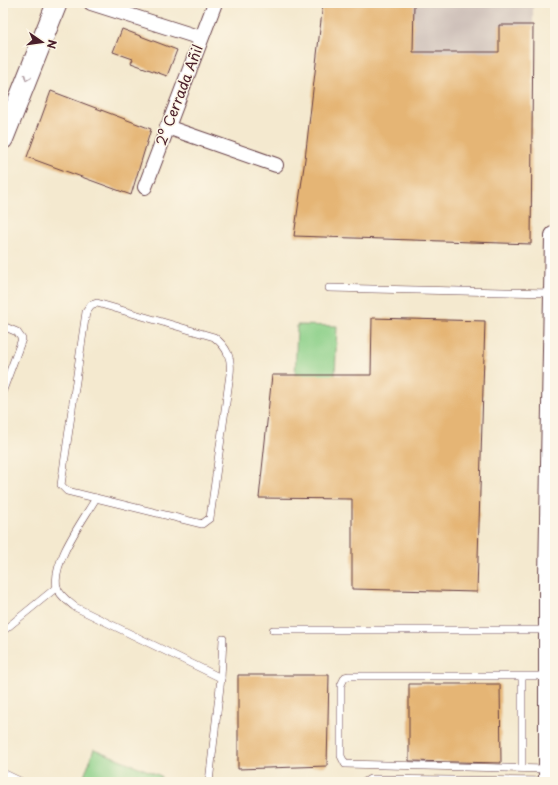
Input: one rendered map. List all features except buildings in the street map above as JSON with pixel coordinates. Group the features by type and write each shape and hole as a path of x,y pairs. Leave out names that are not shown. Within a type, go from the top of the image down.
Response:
{"main road":[{"path":"3,139 57,3"},
{"path":"549,777 555,236"}],"street":[{"path":"91,3 201,38"},
{"name":"2º Cerrada Añil","path":"145,187 215,3"},
{"path":"167,127 276,165"}],"lane":[{"path":"329,288 554,293"},
{"path":"97,303 214,337 223,344 232,363 210,518 202,524 96,498 67,491 61,485 86,312 91,305 97,303"},
{"path":"3,326 17,332 22,339 3,390"},
{"path":"96,498 62,558 57,572 57,587 64,598 75,607 221,678"},
{"path":"3,631 57,587"},
{"path":"273,630 550,630"},
{"path":"209,782 221,678 223,639"},
{"path":"549,676 349,676 345,677 341,685 341,756 345,764 522,768 549,777"},
{"path":"522,677 522,768"},
{"path":"3,773 22,782"},
{"path":"365,782 370,779 549,777"}],"shaded area":[{"path":"414,3 533,3 533,25 499,25 499,52 413,52"}],"green space":[{"path":"297,325 337,326 335,380 295,379"},
{"path":"94,749 161,776 160,782 82,782"}]}
